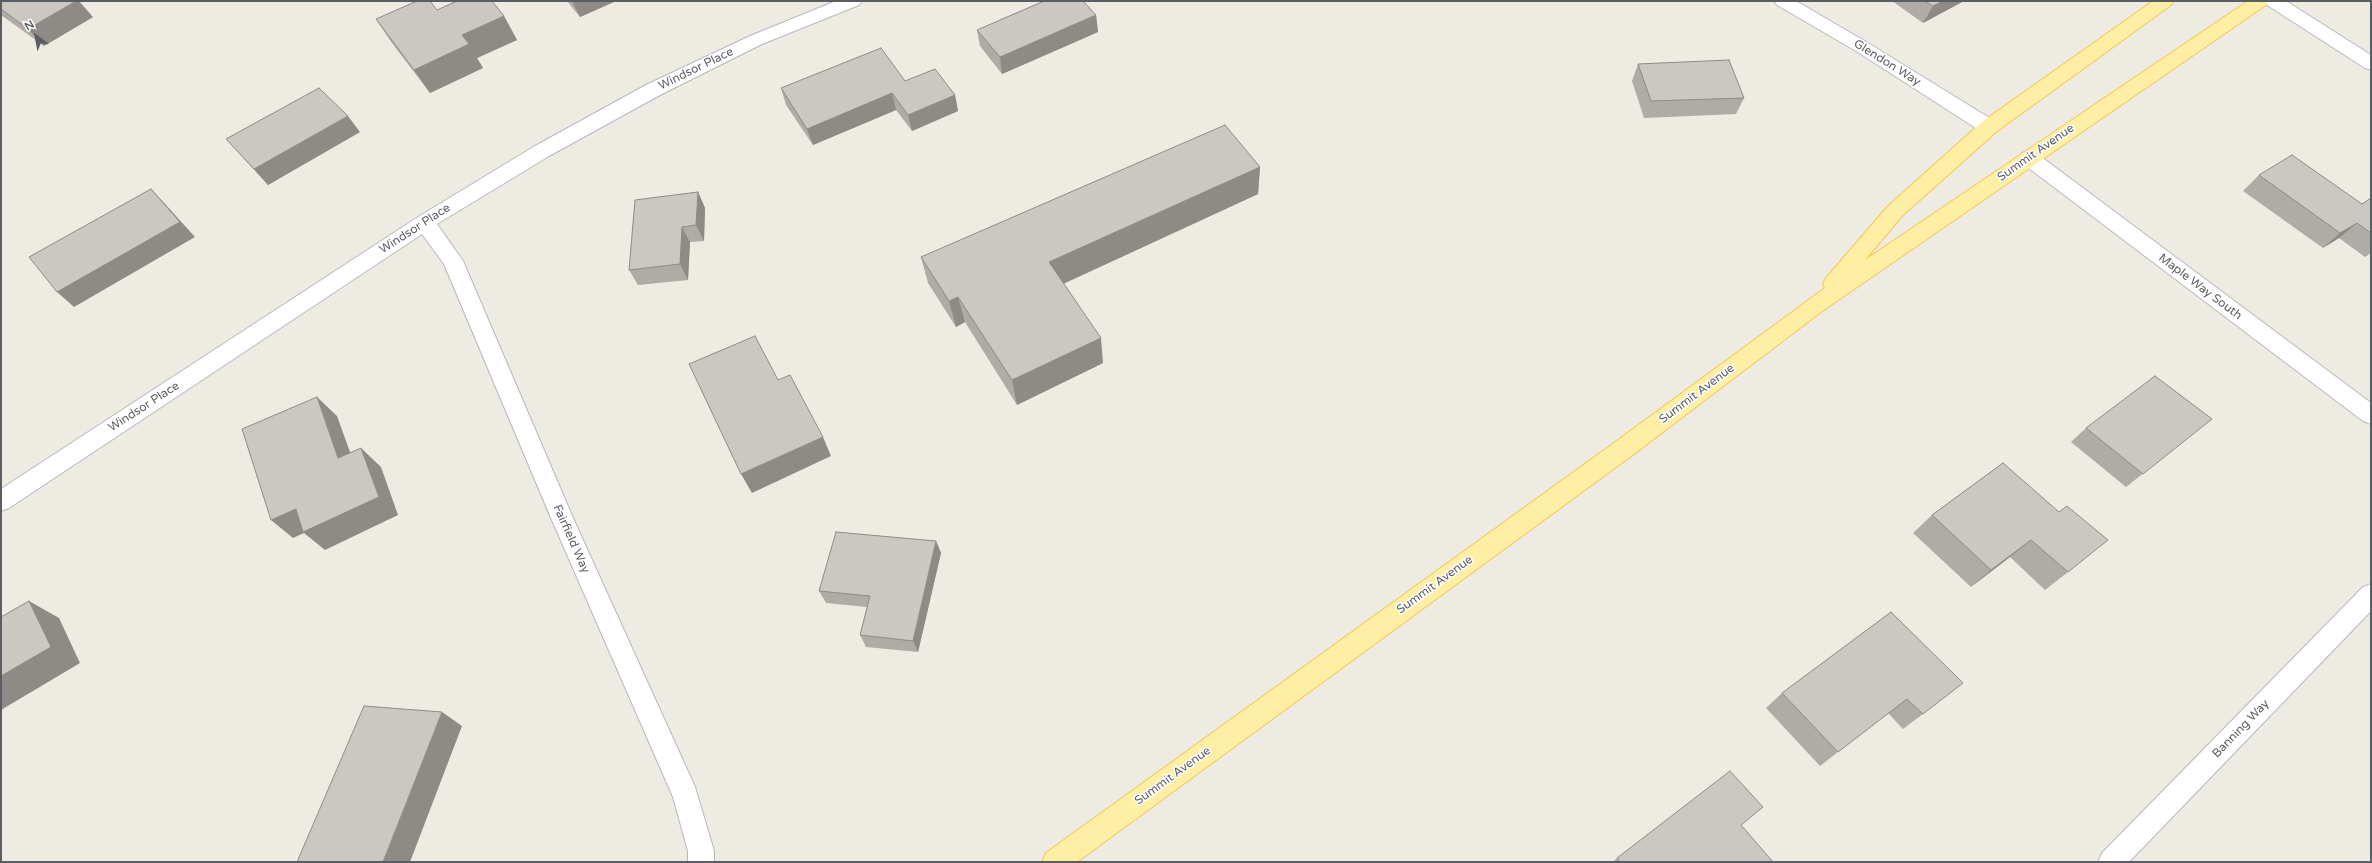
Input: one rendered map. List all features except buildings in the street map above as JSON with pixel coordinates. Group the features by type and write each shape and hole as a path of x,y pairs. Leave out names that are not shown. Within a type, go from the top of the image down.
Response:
{"main road":[{"name":"Summit Avenue","path":"1814,306 1895,212 1989,128 2165,1"},
{"name":"Summit Avenue","path":"1055,862 1594,470 1814,306 2260,1"}],"street":[{"name":"Windsor Place","path":"1,501 425,222 542,151 653,90 756,40 853,1"},
{"name":"Glendon Way","path":"1783,1 1862,47 1989,128"},
{"path":"2273,1 2371,64"},
{"name":"Maple Way South","path":"2030,158 2371,416"},
{"name":"Fairfield Way","path":"425,222 453,261 562,518 686,796 701,851 701,862"},
{"name":"Banning Way","path":"2111,862 2371,595"}]}
